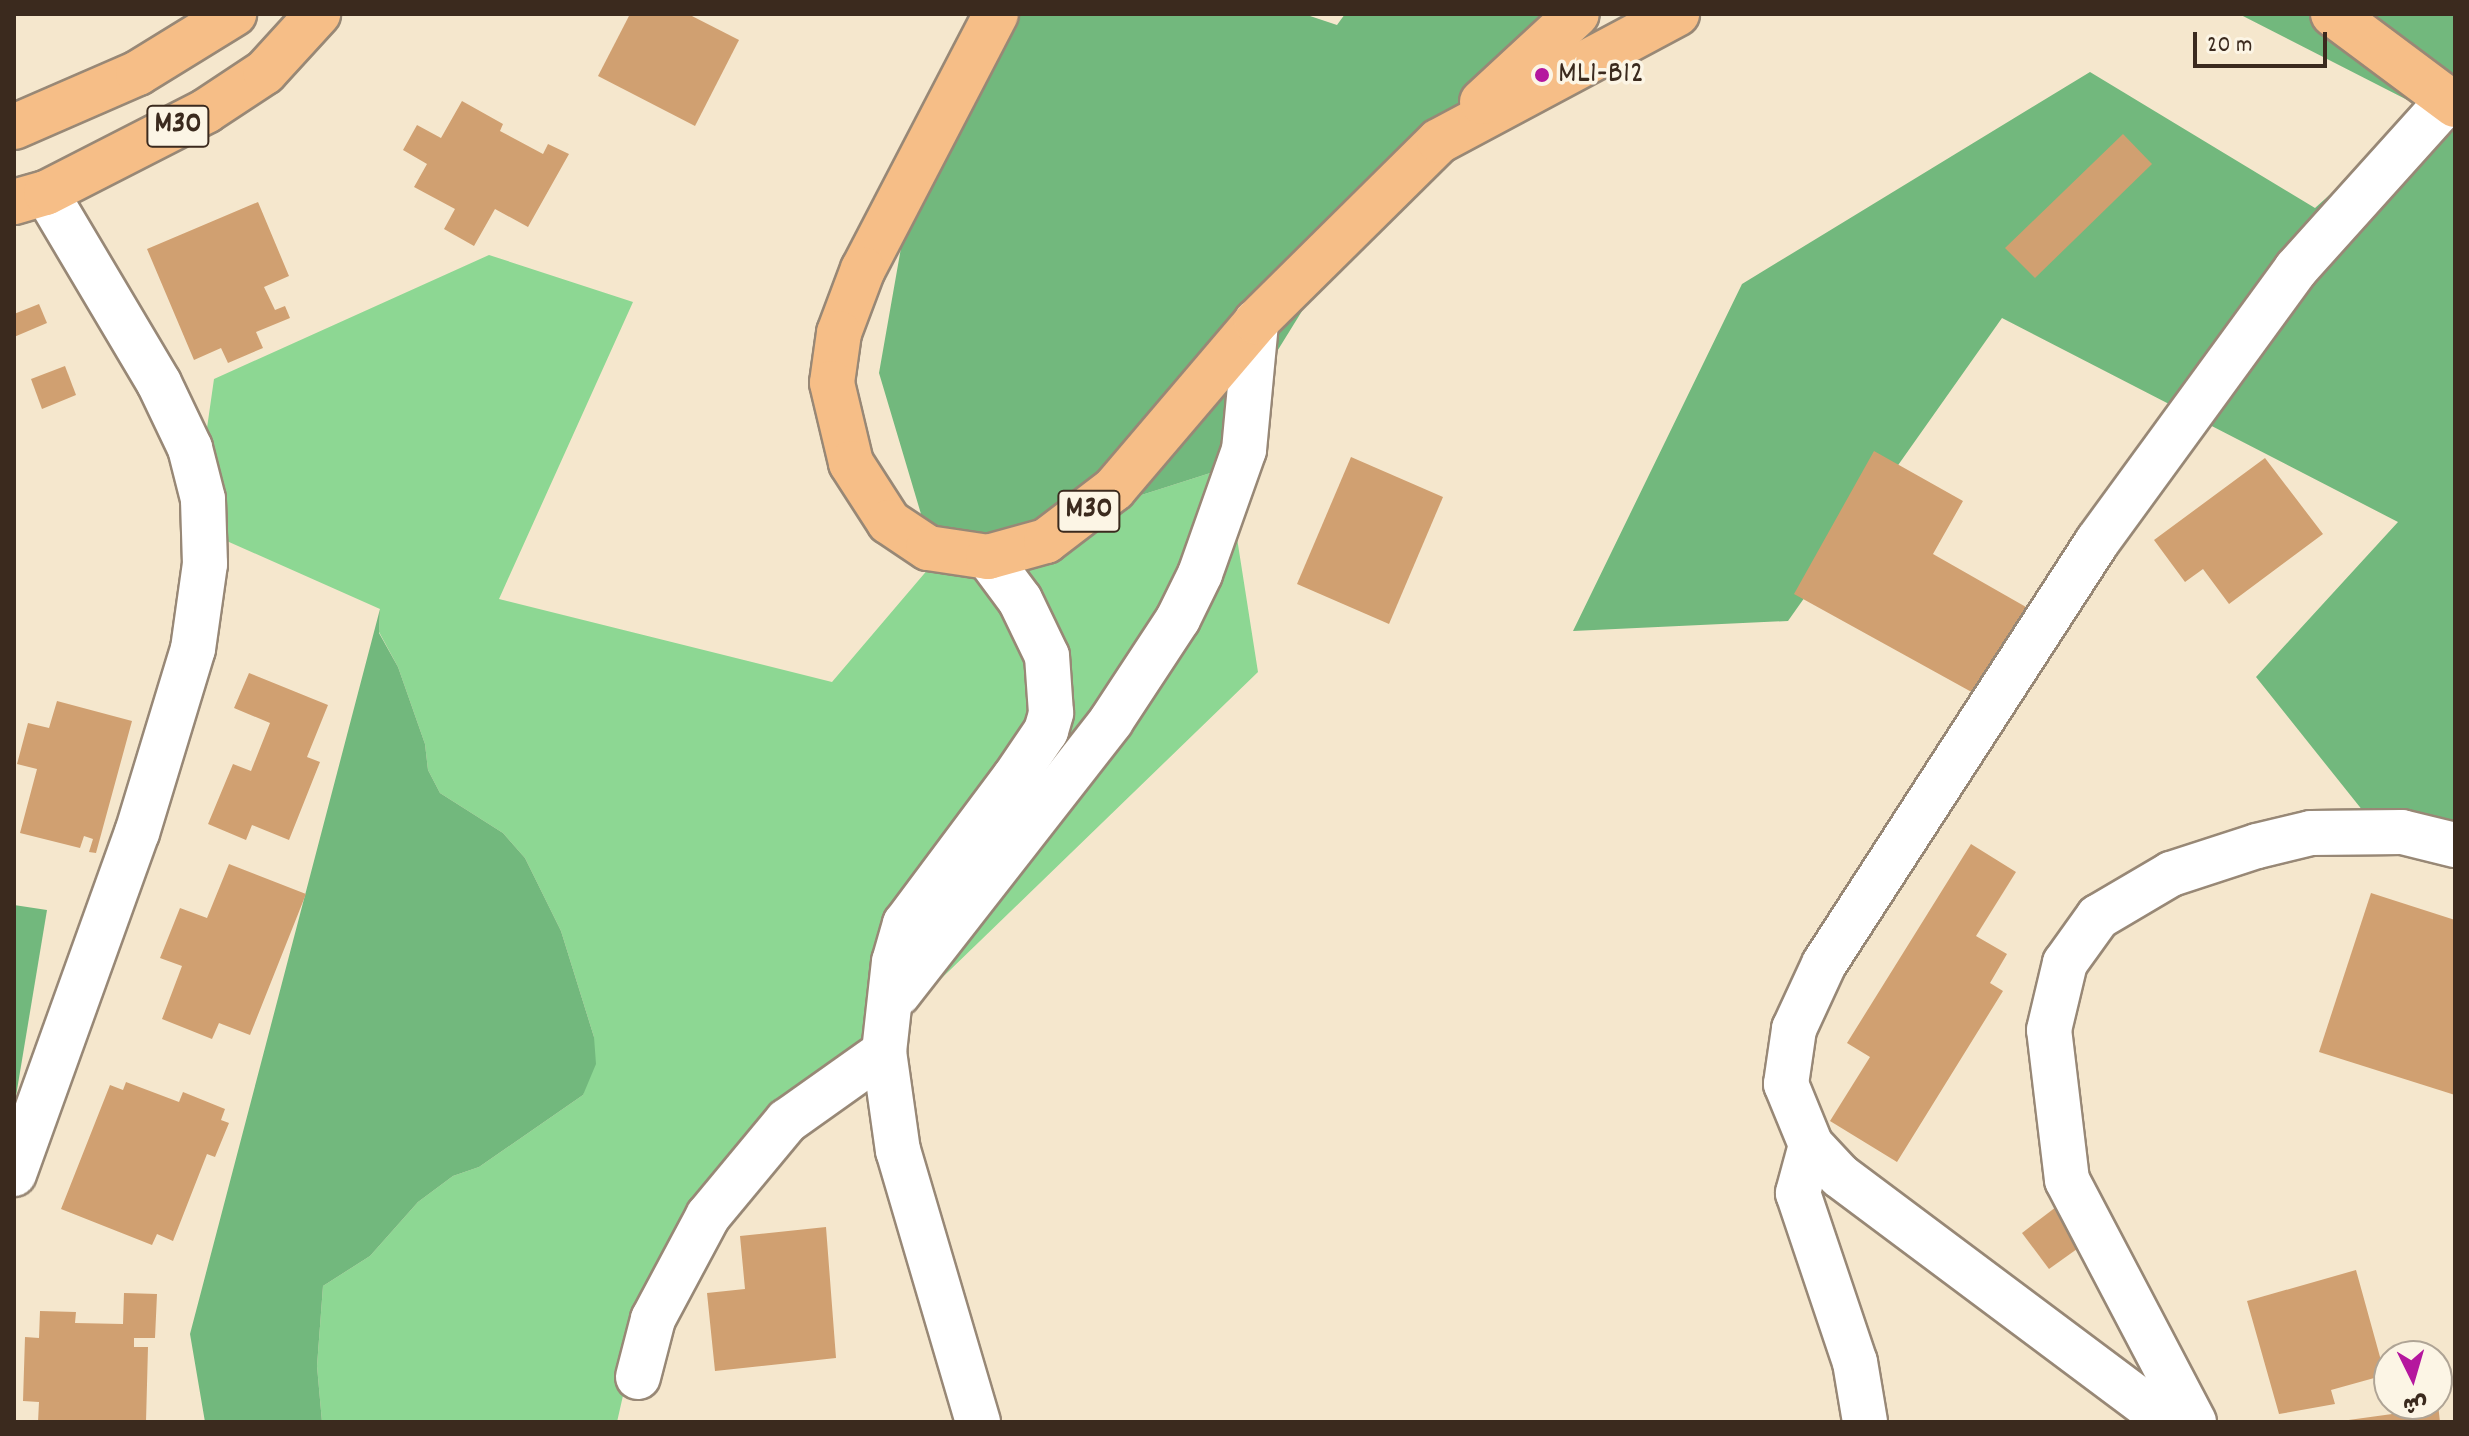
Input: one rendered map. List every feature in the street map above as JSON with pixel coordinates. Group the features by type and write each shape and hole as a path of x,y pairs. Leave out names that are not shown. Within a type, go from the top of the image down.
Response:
{"highway":[{"name":"M30","path":"14,127 138,73 234,14"},
{"name":"M30","path":"30,197 206,111 265,72 318,14"},
{"name":"M30","path":"996,14 863,269 839,333 832,383 851,463 889,522 928,548 988,557 1046,541 1078,521 1145,455 1256,322 1439,141 1677,14"},
{"path":"1439,141 1577,14"},
{"path":"2356,19 2451,103"}],"street":[{"path":"2169,1422 1896,1223 1811,1145 1786,1084 1794,1029 1824,964 2097,542 2296,269 2451,103"},
{"path":"14,1174 142,819 193,649 205,564 203,499 190,448 159,383 30,197"},
{"path":"888,1009 930,947 1111,721 1178,619 1200,574 1244,450 1256,322"},
{"path":"978,1422 898,1151 884,1052 888,1009 905,924 1014,778 1046,731 1051,713 1047,656 1020,600 988,557"},
{"path":"2194,1422 2067,1180 2049,1030 2065,963 2098,917 2171,874 2257,846 2311,833 2387,832 2455,845"},
{"path":"638,1377 653,1319 717,1204 787,1121 884,1052"},
{"path":"1811,1145 1798,1193 1855,1362 1865,1422"}],"green space":[{"path":"998,14 1304,14 1337,25 1345,14 1549,14 1346,240 1247,400 1226,468 935,561 879,373 905,225"},
{"path":"2239,14 2455,14 2455,850 2375,826 2256,677 2398,522 2002,318 1788,621 1573,631 1742,284 2090,72 2315,208 2425,109"},
{"path":"489,255 633,302 499,599 832,682 935,561 1226,468 1258,672 856,1061 807,1096 627,1378 617,1422 322,1422 317,1366 323,1286 370,1256 418,1202 453,1176 479,1167 583,1095 594,1037 561,931 525,858 503,833 440,793 428,770 425,744 398,667 379,632 380,609 193,526 214,379"},
{"path":"380,609 379,633 398,667 425,744 428,770 440,793 503,833 525,858 561,931 594,1037 596,1064 583,1095 479,1167 453,1176 418,1202 370,1256 323,1286 317,1366 322,1422 205,1422 190,1334"},
{"path":"14,905 47,910 14,1108"}],"building":[{"path":"630,14 688,14 739,40 695,126 598,76"},
{"path":"462,101 503,124 500,131 543,154 548,144 569,154 528,227 495,209 474,246 444,229 455,209 414,187 427,164 403,150 417,125 441,138"},
{"path":"2123,134 2152,164 2035,278 2005,248"},
{"path":"258,202 289,276 264,287 275,310 285,306 290,318 256,332 263,348 228,363 221,348 194,360 147,249"},
{"path":"39,304 47,323 14,337 14,314"},
{"path":"65,366 76,395 42,409 31,379"},
{"path":"1874,451 1963,501 1933,554 2026,607 1977,695 1794,594"},
{"path":"1351,457 1443,497 1389,624 1297,584"},
{"path":"2265,458 2323,534 2229,604 2203,569 2185,582 2154,540"},
{"path":"249,673 328,705 307,757 320,762 289,840 252,825 246,840 208,824 233,764 251,771 270,723 234,708"},
{"path":"57,701 132,721 96,853 89,852 93,839 84,836 80,848 20,833 37,769 17,764 28,723 49,728"},
{"path":"1971,844 2016,872 1976,936 2007,954 1990,983 2003,991 1897,1162 1830,1121 1870,1057 1847,1043"},
{"path":"229,864 306,894 250,1035 219,1023 212,1039 162,1019 182,966 160,958 180,908 207,918"},
{"path":"2371,893 2455,920 2455,1095 2319,1052"},
{"path":"126,1082 179,1102 183,1092 225,1109 221,1120 229,1123 215,1157 207,1154 173,1241 157,1234 152,1245 61,1209 110,1085 123,1090"},
{"path":"2056,1207 2084,1244 2049,1269 2022,1233"},
{"path":"826,1227 836,1358 715,1371 707,1293 745,1289 740,1236"},
{"path":"2356,1270 2375,1340 2373,1378 2331,1390 2335,1404 2279,1414 2247,1301"},
{"path":"124,1293 157,1294 155,1338 134,1338 134,1347 148,1347 146,1422 38,1422 39,1402 23,1401 25,1337 39,1338 40,1311 76,1312 75,1323 123,1324"},
{"path":"2373,1417 2373,1420 2440,1422 2334,1422"}],"place":[{"name":"ML1-B12","path":"1542,75"}]}
